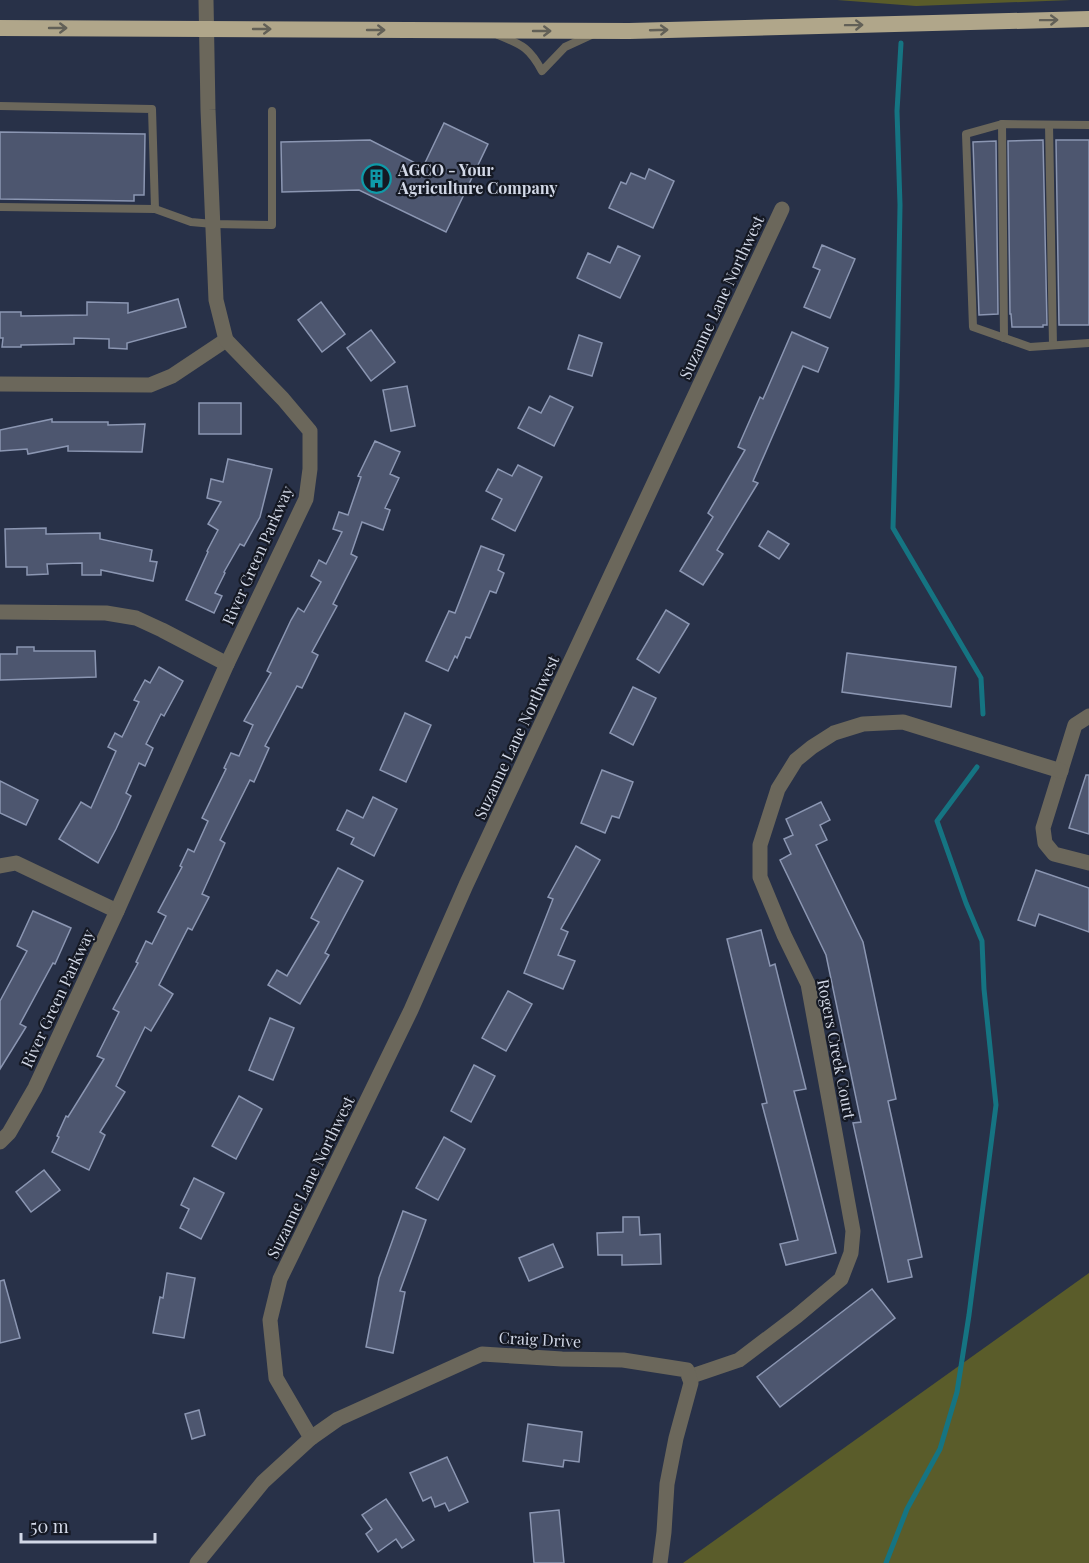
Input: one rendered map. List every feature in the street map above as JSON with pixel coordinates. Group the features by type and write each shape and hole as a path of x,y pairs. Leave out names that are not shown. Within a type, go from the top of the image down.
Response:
{"highway":[{"path":"0,28 600,31 1089,20"}],"street":[{"name":"River Green Parkway","path":"0,1143 22,1113 35,1088 227,664 306,499 310,469 310,431 283,399 226,340 216,300 206,0"},
{"name":"Suzanne Lane Northwest","path":"310,1438 276,1378 270,1320 280,1280 411,1010 466,885 782,209"},
{"path":"0,384 150,385 172,376 226,340"},
{"path":"0,612 106,613 136,618 227,664"},
{"path":"1089,716 1075,725 1043,828 1045,843 1054,854 1089,863"},
{"name":"Rogers Creek Court","path":"689,1377 740,1360 748,1354 841,1279 851,1253 853,1231 808,984 759,877 760,845 778,789 796,760 812,747 834,733 863,724 903,722 1061,771"},
{"path":"0,866 16,863 117,911"},
{"name":"Craig Drive","path":"197,1563 263,1482 310,1438 338,1419 482,1354 623,1360 687,1370 689,1377"},
{"path":"660,1563 667,1484 676,1438 691,1383 689,1377"}],"lane":[{"path":"485,30 520,44 534,57 542,71 565,47 600,31"},
{"path":"0,106 152,109 155,209"},
{"path":"0,207 155,209 191,222 272,225 272,111"},
{"path":"1002,124 1004,338"},
{"path":"1089,125 1002,124 966,134 973,327 1030,347 1089,343"},
{"path":"1049,125 1053,345"}],"green space":[{"path":"837,0 1071,0 916,6"},
{"path":"1089,1273 1089,1563 683,1563"}],"building":[{"name":"AGCO - Your Agriculture Company","path":"444,123 488,144 446,232 359,190 282,192 281,142 370,140 423,167"},
{"path":"0,132 145,134 144,195 134,195 134,201 0,199"},
{"path":"1043,140 1047,325 1012,327 1008,141"},
{"path":"1056,140 1089,140 1089,325 1059,325"},
{"path":"996,141 998,314 979,315 973,142"},
{"path":"649,169 674,181 653,228 609,208 621,182 626,184 631,173 645,179"},
{"path":"822,245 855,259 830,318 804,307 820,270 813,267"},
{"path":"618,246 640,256 620,298 577,278 588,253 610,263"},
{"path":"178,299 186,327 127,343 127,349 109,348 109,339 74,338 74,344 2,347 0,312 21,312 21,316 87,315 87,302 128,303 128,313"},
{"path":"321,302 345,334 322,352 298,320"},
{"path":"371,330 395,362 371,381 347,348"},
{"path":"792,332 828,348 818,372 803,366 753,481 758,483 717,550 723,554 703,585 680,571 713,517 708,513 745,450 738,447 760,397 763,399"},
{"path":"579,335 602,343 592,376 568,369"},
{"path":"407,386 415,426 391,431 383,390"},
{"path":"550,396 573,407 554,446 518,428 529,407 541,413"},
{"path":"199,403 241,403 241,434 199,434"},
{"path":"52,419 52,422 145,424 142,452 68,451 68,446 28,454 27,449 0,451 0,430"},
{"path":"375,441 400,452 390,474 399,478 385,508 390,510 383,530 362,522 351,554 357,557 333,604 337,606 312,652 318,655 302,688 297,686 265,746 269,748 254,782 250,780 220,840 225,843 202,894 209,897 192,930 188,928 159,985 173,994 151,1031 145,1027 116,1086 125,1092 100,1132 105,1135 89,1170 52,1152 59,1137 57,1136 66,1116 68,1117 104,1059 97,1056 119,1012 113,1009 138,963 136,962 146,941 152,944 166,916 158,912 182,867 180,866 188,849 194,852 208,821 202,818 226,769 224,768 231,753 239,756 253,725 244,721 271,673 267,671 291,620 298,608 304,612 321,582 311,576 319,560 326,564 342,532 333,529 339,512 348,515 361,477 358,476"},
{"path":"228,459 272,469 260,517 244,546 240,544 224,572 215,593 222,596 214,613 186,600 218,530 208,524 221,502 207,498 211,479 223,482"},
{"path":"518,465 542,477 515,531 492,519 502,499 486,491 498,469 512,476"},
{"path":"46,528 46,534 100,533 100,539 152,550 150,561 157,562 153,581 101,570 101,575 82,575 82,563 47,564 48,574 27,575 27,567 6,567 5,529"},
{"path":"768,531 789,544 779,559 759,546"},
{"path":"481,546 504,555 498,570 504,573 496,593 490,591 470,638 466,637 457,658 455,656 448,671 426,661 449,611 455,613"},
{"path":"666,610 689,624 659,673 637,659"},
{"path":"17,647 34,647 34,651 95,651 96,677 0,680 0,654 17,654"},
{"path":"847,653 956,667 951,707 842,692"},
{"path":"159,667 183,681 164,716 161,714 146,744 153,748 145,766 139,763 126,793 131,796 98,863 59,839 81,802 91,808 116,751 108,747 115,733 122,737 139,702 134,700 145,680 150,683"},
{"path":"633,687 656,698 633,745 610,733"},
{"path":"405,713 431,725 406,782 380,770"},
{"path":"602,770 633,782 619,818 612,816 605,833 581,823"},
{"path":"1086,775 1089,775 1089,834 1069,828"},
{"path":"0,781 38,800 26,825 0,813"},
{"path":"373,797 397,809 374,856 351,844 354,838 337,830 347,810 363,818"},
{"path":"821,802 830,820 820,825 827,840 816,845 863,942 896,1099 888,1101 922,1257 908,1260 912,1277 888,1282 853,1123 861,1122 826,955 780,860 791,854 784,839 793,835 786,819"},
{"path":"576,846 600,860 561,929 568,932 558,955 575,961 563,989 524,973 553,899 548,897"},
{"path":"338,868 363,881 325,953 329,955 300,1004 268,985 277,970 287,976 319,922 311,918"},
{"path":"1036,870 1089,888 1089,932 1039,914 1035,926 1018,920"},
{"path":"33,911 71,928 55,964 53,963 20,1024 26,1027 0,1069 0,1001 27,951 17,946"},
{"path":"761,930 770,966 775,964 806,1089 794,1091 836,1253 786,1265 780,1244 798,1240 762,1104 767,1103 727,939"},
{"path":"508,991 532,1004 506,1051 482,1038"},
{"path":"270,1018 294,1028 273,1080 249,1070"},
{"path":"474,1065 495,1076 471,1122 451,1111"},
{"path":"239,1096 262,1109 236,1159 212,1146"},
{"path":"444,1137 465,1149 438,1200 416,1188"},
{"path":"44,1170 60,1190 31,1212 16,1192"},
{"path":"194,1178 224,1193 201,1239 180,1228 189,1209 181,1205"},
{"path":"403,1211 426,1220 400,1291 405,1292 393,1353 366,1347 379,1278"},
{"path":"623,1217 639,1217 640,1235 660,1234 661,1264 622,1265 622,1255 598,1255 597,1233 623,1232"},
{"path":"553,1244 563,1267 529,1281 519,1258"},
{"path":"167,1273 195,1278 184,1338 153,1333"},
{"path":"4,1280 20,1338 0,1343 0,1281"},
{"path":"872,1289 895,1318 780,1407 757,1377"},
{"path":"199,1410 205,1435 192,1439 185,1414"},
{"path":"528,1424 582,1432 579,1462 564,1460 563,1467 523,1461"},
{"path":"447,1457 468,1502 449,1511 445,1503 435,1507 431,1497 423,1501 410,1473"},
{"path":"386,1499 414,1540 402,1548 396,1539 378,1552 366,1534 372,1529 362,1515"},
{"path":"559,1510 564,1563 534,1563 530,1513"}],"waterway":[{"path":"901,43 897,111 900,205 893,528 981,678 983,714"},
{"path":"886,1563 907,1509 940,1449 957,1392 996,1105 984,989 982,941 937,821 977,767"}],"place":[{"name":"AGCO - Your Agriculture Company","path":"377,178"}]}
